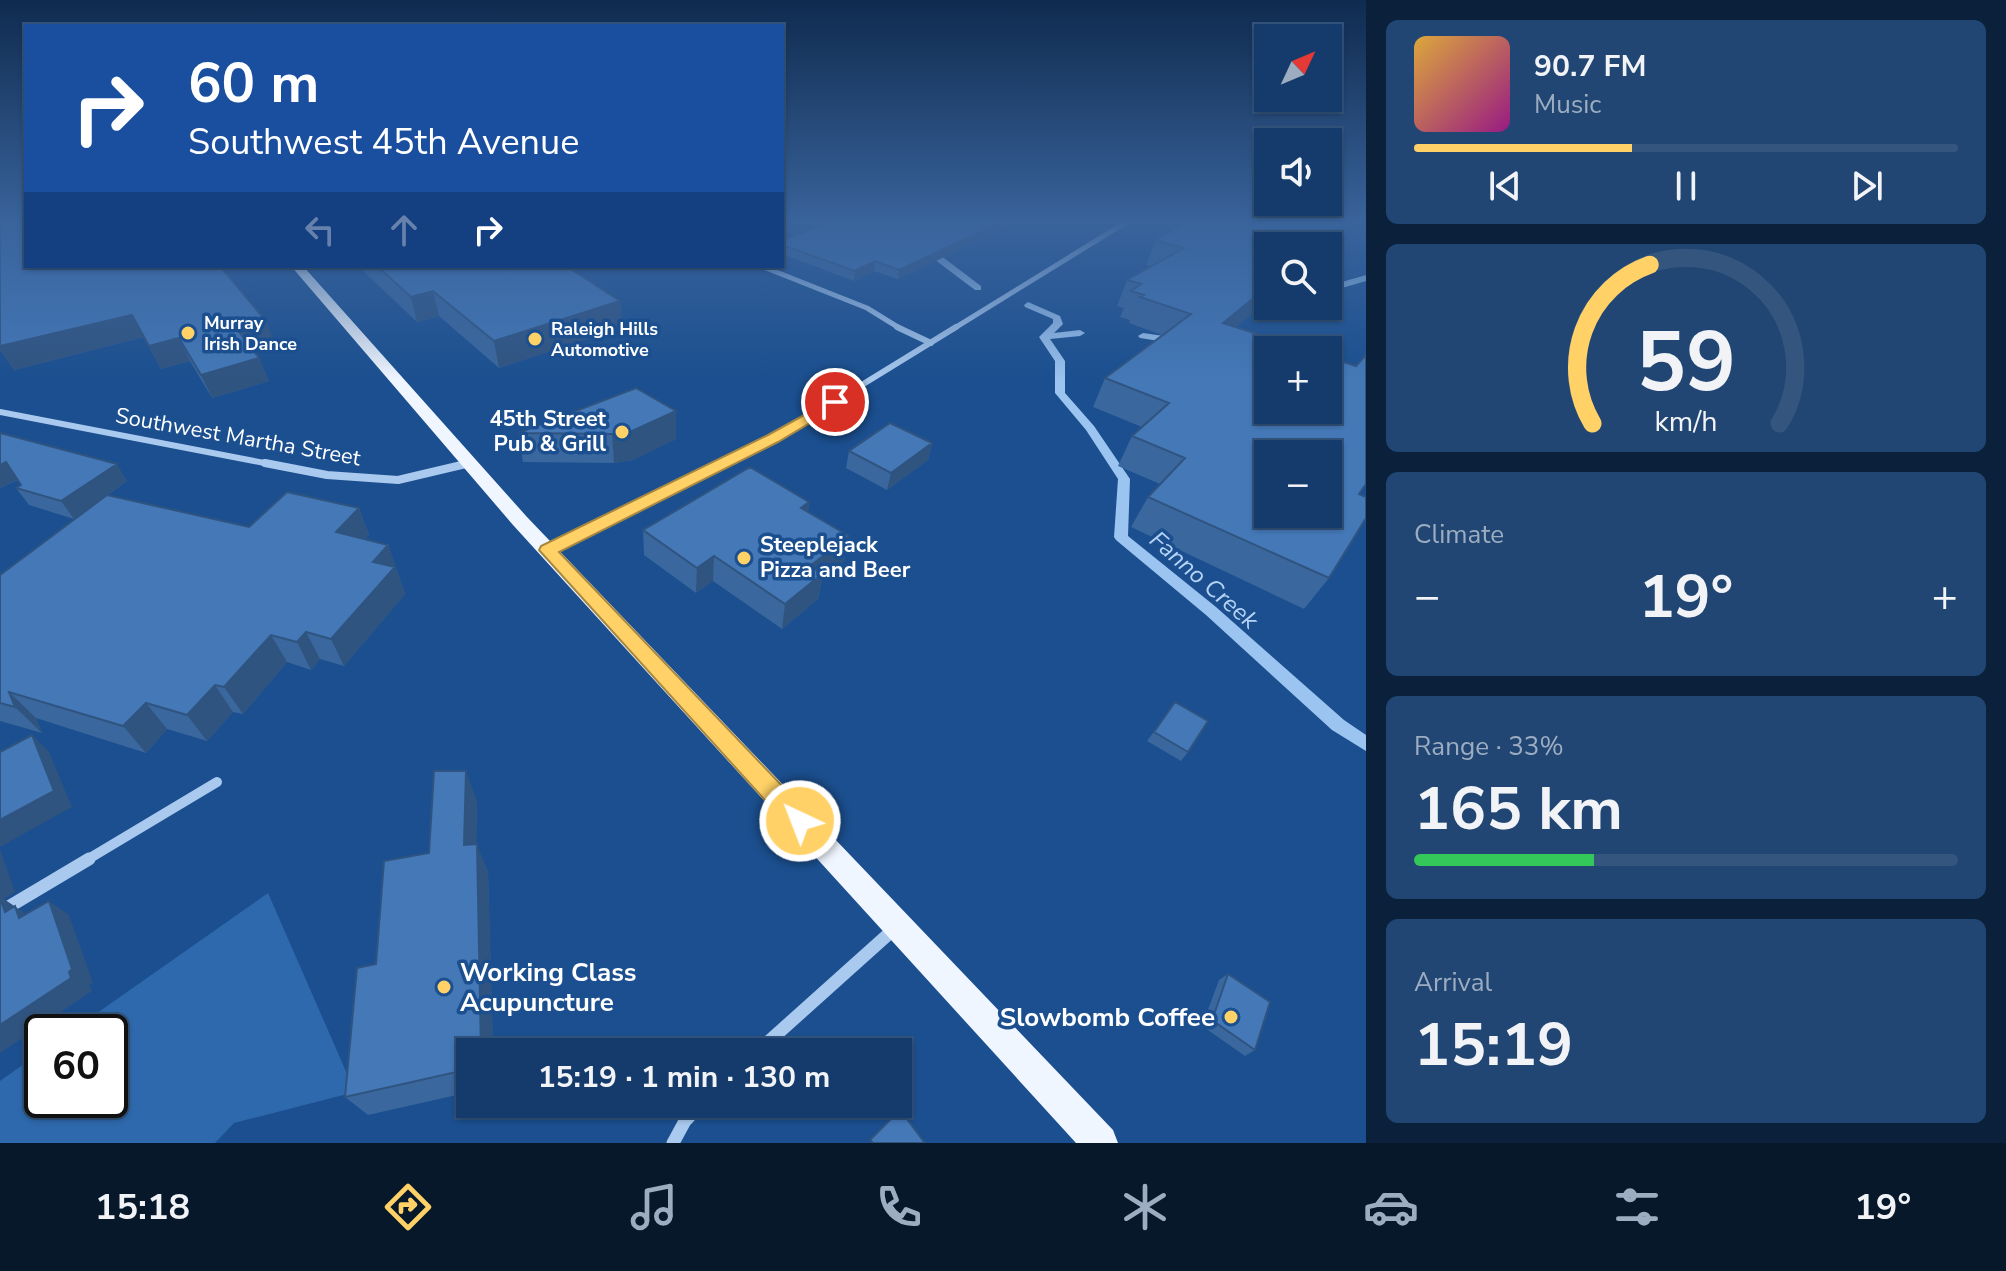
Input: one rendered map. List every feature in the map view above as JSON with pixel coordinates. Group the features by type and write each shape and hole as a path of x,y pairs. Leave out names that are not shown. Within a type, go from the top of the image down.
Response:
{"main road":[{"path":"304,274 548,550 1100,1143"}],"street":[{"path":"782,274 867,308 931,343"},
{"path":"548,550 790,429 1042,274"},
{"name":"Southwest Martha Street","path":"0,412 327,475 398,480 419,478 470,463"},
{"path":"0,912 217,782"},
{"path":"773,1038 897,927"},
{"path":"673,1143 688,1118"}],"shaded area":[{"path":"268,893 355,1092 234,1123 215,1143 0,1143 0,1081 24,1064 24,1118 128,1118 128,1014 96,1014"}],"building":[{"path":"0,274 227,274 266,321 237,329 259,358 201,375 179,338 149,346 132,315 0,346"},
{"path":"386,274 579,274 620,301 494,341 433,291 411,297"},
{"path":"1137,274 1254,274 1254,298 1223,323 1263,336 1254,336 1254,424 1342,424 1342,362 1356,366 1366,355 1366,484 1359,494 1366,497 1366,518 1329,578 1148,497 1185,458 1132,436 1169,403 1105,378 1191,314 1131,291 1141,284 1127,280"},
{"path":"636,388 676,411 632,431 612,434 518,433"},
{"path":"890,423 932,443 891,473 849,451"},
{"path":"0,433 117,464 61,501 16,488 21,485 6,462 0,465"},
{"name":"Steeplejack Pizza and Beer","path":"750,467 809,502 801,508 849,536 810,566 822,574 785,604 714,556 697,568 643,530"},
{"path":"287,492 359,508 336,532 388,545 373,562 395,567 331,639 306,632 297,642 271,635 224,687 215,685 187,715 146,703 123,726 9,692 15,707 0,703 0,575 107,495 249,527"},
{"path":"1175,702 1208,721 1188,752 1154,732"},
{"path":"32,735 54,791 0,820 0,752"},
{"name":"Working Class Acupuncture","path":"434,771 466,771 464,845 477,844 481,1038 456,1038 456,1072 345,1097 357,968 376,964 384,861 429,853"},
{"path":"0,898 5,912 15,906 19,918 49,901 72,969 69,972 71,978 0,1025"},
{"name":"Slowbomb Coffee","path":"1228,974 1270,1002 1255,1050 1212,1020"},
{"path":"892,1118 906,1118 925,1143 873,1143 870,1140"}],"waterway":[{"name":"Fanno Creek","path":"960,274 978,288"},
{"path":"1342,285 1366,278"},
{"name":"Fanno Creek","path":"1028,305 1057,318 1058,324 1044,337"},
{"path":"1044,337 1080,333"},
{"path":"1143,336 1178,341"},
{"name":"Fanno Creek","path":"1044,337 1060,361 1060,393 1090,428 1124,479 1121,537 1211,611 1338,725 1366,744"}],"place":[{"name":"Murray Irish Dance","path":"188,333"},
{"name":"Raleigh Hills Automotive","path":"535,339"},
{"name":"45th Street Pub & Grill","path":"622,432"},
{"name":"Steeplejack Pizza and Beer","path":"744,558"},
{"name":"Working Class Acupuncture","path":"444,987"},
{"name":"Slowbomb Coffee","path":"1231,1017"}],"route":[{"path":"800,821 548,550 773,438 835,402"}]}
